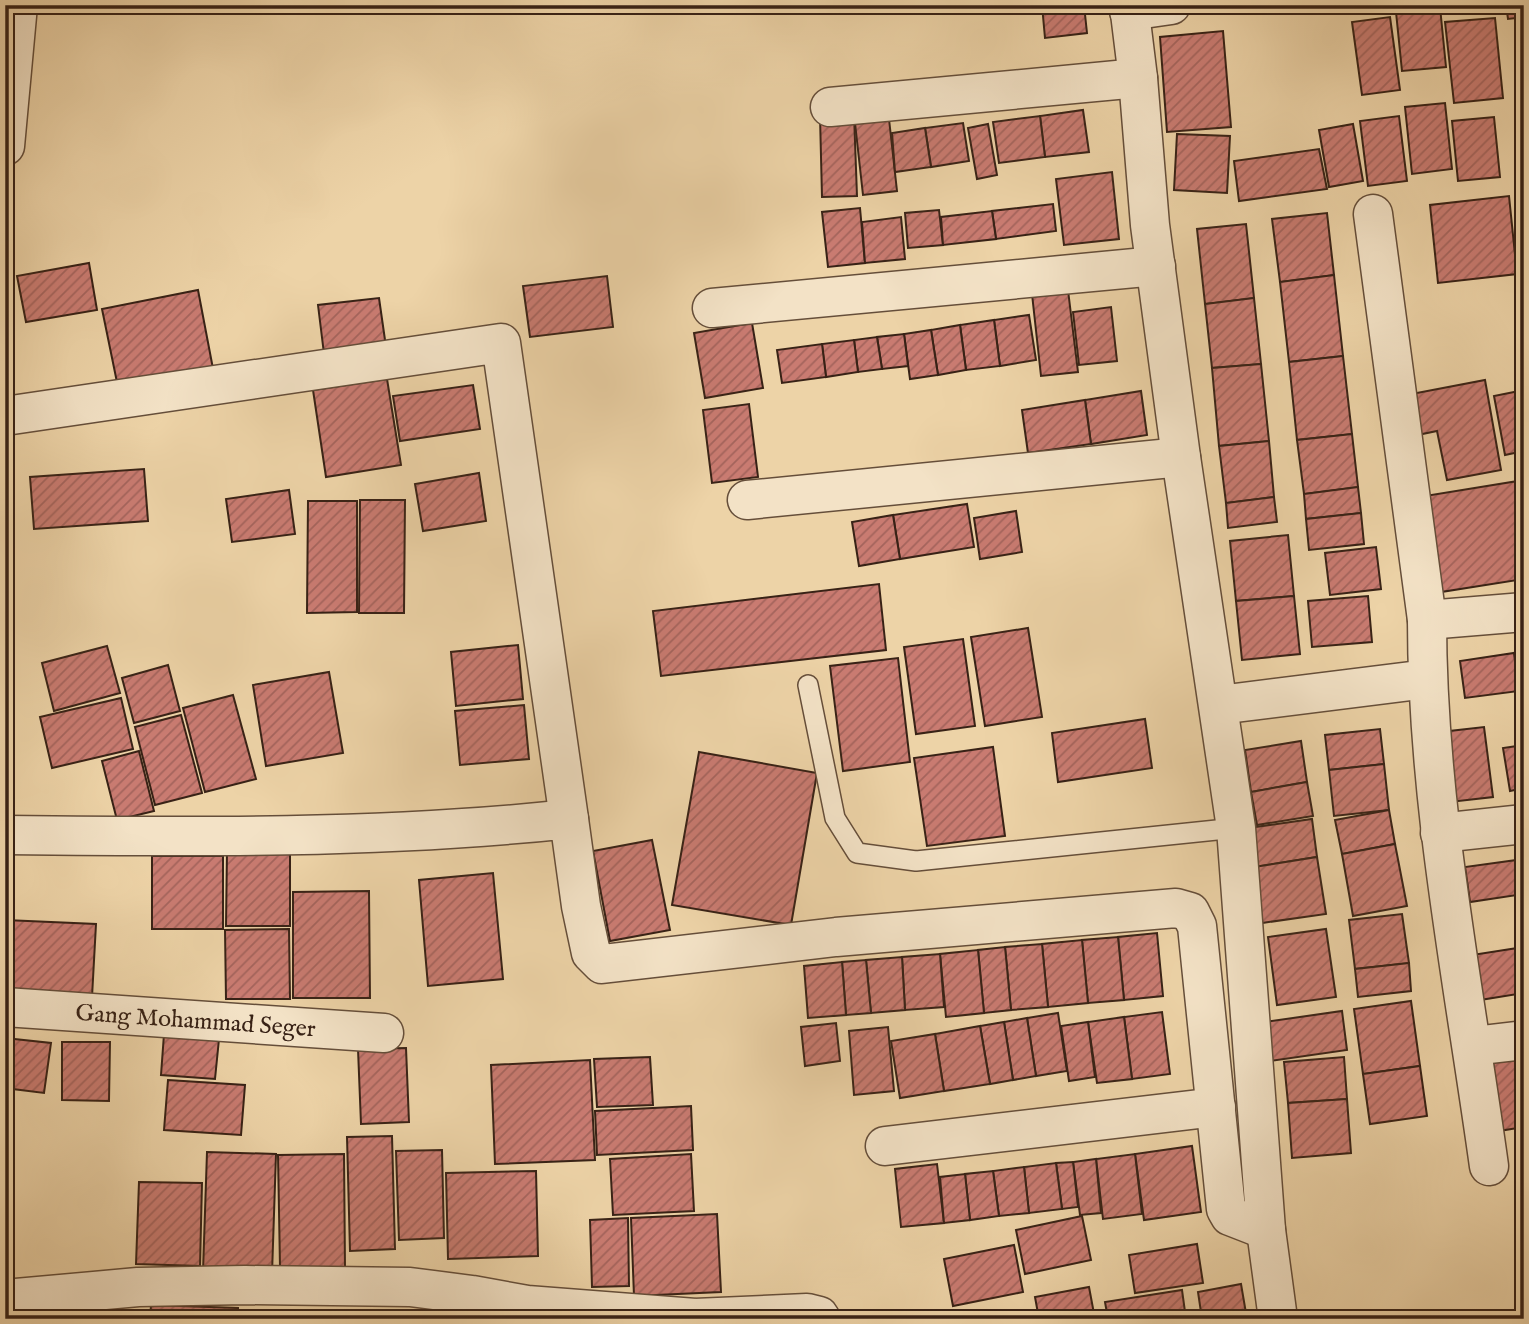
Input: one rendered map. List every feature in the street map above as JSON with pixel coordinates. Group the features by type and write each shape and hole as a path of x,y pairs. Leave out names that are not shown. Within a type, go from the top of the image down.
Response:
{"street":[{"path":"5,146 18,5"},
{"path":"1171,5 1129,8 1138,79 1150,225 1236,828 1266,1230 1278,1319"},
{"path":"830,107 1138,79"},
{"path":"1373,214 1427,620 1427,679 1440,834 1489,1166"},
{"path":"712,308 1156,266"},
{"path":"5,416 501,343 581,906 592,953 602,964 836,937 1176,908 1190,912 1197,926 1226,1209 1230,1216 1266,1230"},
{"path":"747,500 1181,457"},
{"path":"1427,620 1524,611"},
{"path":"1219,705 1427,679"},
{"path":"5,835 223,837 480,828 569,819"},
{"path":"1440,834 1524,824"},
{"name":"Gang Mohammad Seger","path":"5,1007 384,1033"},
{"path":"1472,1046 1524,1040"},
{"path":"885,1146 1216,1107"},
{"path":"11,1305 151,1287 410,1287 472,1294 527,1305 695,1319 807,1313 821,1319"}],"lane":[{"path":"808,685 835,818 858,853 916,861 1236,828"}],"building":[{"path":"1042,5 1084,5 1087,33 1045,38"},
{"path":"1506,5 1524,5 1524,17 1508,19"},
{"path":"1440,7 1446,67 1402,71 1396,12"},
{"path":"1390,17 1400,90 1362,95 1352,22"},
{"path":"1495,18 1503,98 1454,103 1445,22"},
{"path":"1223,31 1231,127 1167,132 1160,37"},
{"path":"1524,74 1524,116 1516,75"},
{"path":"1445,103 1452,169 1412,174 1405,107"},
{"path":"888,110 897,191 863,195 854,114"},
{"path":"1083,110 1089,152 1045,157 1040,116"},
{"path":"854,114 857,196 822,197 820,116"},
{"path":"1040,116 1045,157 999,163 993,122"},
{"path":"1399,116 1407,181 1368,186 1360,121"},
{"path":"1494,117 1500,177 1458,181 1452,121"},
{"path":"963,123 969,161 931,167 925,128"},
{"path":"988,124 997,175 977,179 968,128"},
{"path":"1353,124 1363,181 1329,187 1319,130"},
{"path":"925,128 931,167 895,172 892,133"},
{"path":"1177,134 1230,136 1227,193 1174,190"},
{"path":"1319,149 1327,189 1239,201 1234,161"},
{"path":"1112,172 1119,239 1064,245 1056,179"},
{"path":"1509,196 1517,274 1438,283 1430,205"},
{"path":"1053,204 1056,231 996,239 992,211"},
{"path":"860,208 865,263 828,267 822,212"},
{"path":"939,210 943,245 908,248 905,213"},
{"path":"992,211 996,239 943,245 941,217"},
{"path":"1327,213 1334,275 1280,282 1272,219"},
{"path":"901,217 905,259 865,263 862,222"},
{"path":"1246,224 1254,298 1205,304 1197,229"},
{"path":"89,263 97,310 26,322 17,276"},
{"path":"1334,275 1343,356 1289,362 1280,282"},
{"path":"607,276 613,327 530,337 523,286"},
{"path":"198,290 214,374 119,392 102,309"},
{"path":"1068,290 1078,372 1041,376 1032,294"},
{"path":"379,298 387,354 325,362 318,305"},
{"path":"1254,298 1261,364 1212,368 1205,304"},
{"path":"1111,307 1117,361 1079,365 1073,312"},
{"path":"1029,315 1036,360 1000,366 994,320"},
{"path":"994,320 1000,366 966,370 960,325"},
{"path":"752,323 763,388 705,398 694,333"},
{"path":"960,325 966,370 938,375 931,330"},
{"path":"931,330 938,375 910,379 904,334"},
{"path":"904,334 908,366 882,369 877,337"},
{"path":"877,337 882,369 858,372 854,340"},
{"path":"854,340 858,372 826,377 822,344"},
{"path":"822,344 826,377 782,383 777,350"},
{"path":"1343,356 1352,434 1297,440 1289,362"},
{"path":"1261,364 1269,441 1219,446 1212,368"},
{"path":"387,379 401,465 326,477 313,390"},
{"path":"1485,380 1501,470 1447,480 1437,431 1408,437 1401,396"},
{"path":"473,385 480,429 400,441 393,396"},
{"path":"1524,390 1524,451 1505,455 1494,396"},
{"path":"1141,391 1147,435 1091,444 1085,400"},
{"path":"1085,400 1091,444 1028,453 1022,410"},
{"path":"749,404 758,477 712,483 703,410"},
{"path":"1352,434 1358,487 1304,494 1297,440"},
{"path":"1269,441 1274,497 1226,503 1219,446"},
{"path":"144,469 148,521 34,529 30,477"},
{"path":"479,473 486,521 423,531 415,484"},
{"path":"1524,480 1524,579 1441,592 1425,496"},
{"path":"1358,487 1361,513 1306,519 1304,494"},
{"path":"289,490 295,534 232,542 226,499"},
{"path":"1274,497 1277,522 1228,528 1226,503"},
{"path":"360,500 405,500 404,613 359,613"},
{"path":"308,501 357,501 357,612 307,613"},
{"path":"967,504 974,547 900,559 893,515"},
{"path":"1016,511 1022,552 980,559 974,518"},
{"path":"1361,513 1364,544 1309,550 1306,519"},
{"path":"893,515 900,559 859,566 852,522"},
{"path":"1288,535 1294,596 1236,601 1230,541"},
{"path":"1376,547 1381,589 1330,595 1325,553"},
{"path":"879,584 886,650 661,676 653,611"},
{"path":"1294,596 1300,654 1242,660 1236,601"},
{"path":"1368,596 1372,642 1312,647 1308,601"},
{"path":"1028,628 1042,717 985,726 971,637"},
{"path":"963,639 975,726 916,734 904,647"},
{"path":"518,645 523,699 456,706 451,652"},
{"path":"107,646 120,693 54,711 42,663"},
{"path":"1524,652 1524,690 1519,691 1514,653"},
{"path":"1514,653 1519,691 1465,698 1460,661"},
{"path":"898,658 910,762 843,771 830,666"},
{"path":"168,665 180,711 134,723 122,678"},
{"path":"329,672 343,753 266,766 253,685"},
{"path":"233,695 256,779 205,792 183,708"},
{"path":"121,698 133,749 52,768 40,717"},
{"path":"524,705 529,759 460,765 455,711"},
{"path":"181,715 202,793 155,805 135,727"},
{"path":"1145,719 1152,768 1058,782 1052,733"},
{"path":"1484,727 1493,797 1450,802 1441,732"},
{"path":"1380,729 1384,764 1329,770 1325,735"},
{"path":"1301,741 1307,782 1251,792 1245,750"},
{"path":"1524,745 1524,788 1510,791 1503,748"},
{"path":"993,747 1005,836 927,846 914,758"},
{"path":"139,751 154,811 117,820 102,761"},
{"path":"699,752 817,773 791,925 672,905"},
{"path":"1384,764 1389,810 1334,816 1329,770"},
{"path":"1307,782 1313,816 1257,825 1251,792"},
{"path":"1389,810 1395,844 1342,854 1335,820"},
{"path":"1312,819 1317,857 1254,867 1248,828"},
{"path":"652,840 670,930 610,941 593,851"},
{"path":"1395,844 1407,906 1353,916 1342,854"},
{"path":"227,850 290,850 290,926 226,926"},
{"path":"152,856 223,856 223,929 152,929"},
{"path":"1317,857 1326,914 1262,923 1254,867"},
{"path":"1524,859 1524,894 1470,902 1465,867"},
{"path":"493,873 503,979 428,986 419,880"},
{"path":"369,891 370,998 293,998 293,892"},
{"path":"1402,914 1409,963 1355,969 1349,920"},
{"path":"5,920 96,924 92,997 5,993"},
{"path":"289,929 290,999 226,999 225,930"},
{"path":"1326,929 1336,997 1277,1005 1268,937"},
{"path":"1157,933 1163,996 1124,1000 1118,937"},
{"path":"1118,937 1124,1000 1088,1003 1082,940"},
{"path":"1082,940 1088,1003 1048,1007 1042,944"},
{"path":"1042,944 1048,1007 1011,1010 1005,947"},
{"path":"1005,947 1011,1010 984,1013 978,950"},
{"path":"1524,947 1524,993 1480,1000 1472,955"},
{"path":"978,950 984,1013 946,1017 940,954"},
{"path":"940,954 944,1007 905,1010 902,957"},
{"path":"902,957 905,1010 871,1013 866,960"},
{"path":"866,960 871,1013 846,1015 842,962"},
{"path":"842,962 846,1015 808,1018 804,966"},
{"path":"1409,963 1411,991 1358,997 1355,969"},
{"path":"1411,1001 1420,1066 1363,1074 1354,1009"},
{"path":"1342,1011 1347,1050 1270,1061 1265,1022"},
{"path":"1162,1012 1170,1074 1132,1079 1124,1017"},
{"path":"1058,1013 1067,1071 1036,1076 1027,1018"},
{"path":"1124,1017 1132,1079 1097,1083 1088,1022"},
{"path":"1027,1018 1036,1076 1013,1080 1004,1022"},
{"path":"1004,1022 1013,1080 990,1084 980,1026"},
{"path":"1088,1022 1095,1077 1069,1081 1061,1026"},
{"path":"836,1023 840,1061 805,1066 801,1027"},
{"path":"980,1026 990,1084 944,1091 935,1034"},
{"path":"888,1027 894,1091 854,1095 849,1031"},
{"path":"164,1034 219,1039 215,1079 161,1075"},
{"path":"935,1034 944,1091 900,1098 891,1041"},
{"path":"5,1038 51,1043 44,1093 5,1088"},
{"path":"62,1042 110,1042 109,1101 62,1100"},
{"path":"406,1048 409,1122 361,1124 358,1049"},
{"path":"1524,1050 1524,1127 1499,1131 1486,1057"},
{"path":"650,1057 653,1105 597,1107 594,1059"},
{"path":"1344,1057 1347,1099 1288,1103 1284,1062"},
{"path":"590,1060 595,1160 495,1164 491,1065"},
{"path":"1420,1066 1427,1116 1370,1124 1363,1074"},
{"path":"168,1080 245,1085 241,1135 164,1130"},
{"path":"1347,1099 1351,1153 1292,1158 1288,1103"},
{"path":"691,1106 693,1150 597,1155 595,1111"},
{"path":"392,1136 395,1249 350,1251 347,1137"},
{"path":"1192,1146 1201,1212 1144,1220 1135,1154"},
{"path":"442,1150 444,1238 399,1240 396,1151"},
{"path":"207,1152 276,1154 272,1274 203,1272"},
{"path":"344,1154 345,1267 280,1267 278,1155"},
{"path":"691,1154 694,1211 613,1215 610,1159"},
{"path":"1135,1154 1142,1214 1103,1219 1096,1159"},
{"path":"1096,1159 1101,1213 1080,1215 1073,1162"},
{"path":"1073,1162 1078,1207 1062,1209 1056,1163"},
{"path":"1056,1163 1062,1209 1029,1213 1024,1167"},
{"path":"937,1164 944,1223 901,1227 895,1169"},
{"path":"1024,1167 1029,1213 999,1216 993,1171"},
{"path":"536,1171 538,1256 448,1259 446,1173"},
{"path":"993,1171 999,1216 970,1220 965,1174"},
{"path":"965,1174 970,1220 944,1223 940,1177"},
{"path":"139,1182 202,1183 200,1266 136,1264"},
{"path":"717,1214 721,1292 634,1296 631,1218"},
{"path":"1082,1216 1091,1260 1025,1274 1016,1230"},
{"path":"628,1218 629,1286 592,1287 590,1220"},
{"path":"1197,1244 1203,1283 1135,1293 1129,1255"},
{"path":"1014,1245 1023,1292 953,1306 944,1259"},
{"path":"1241,1284 1247,1319 1202,1319 1198,1292"},
{"path":"1089,1287 1095,1319 1039,1319 1035,1297"},
{"path":"1182,1290 1186,1319 1108,1319 1105,1302"},
{"path":"151,1305 238,1308 238,1319 150,1319"},
{"path":"999,1310 1000,1319 949,1319 949,1315"}]}
